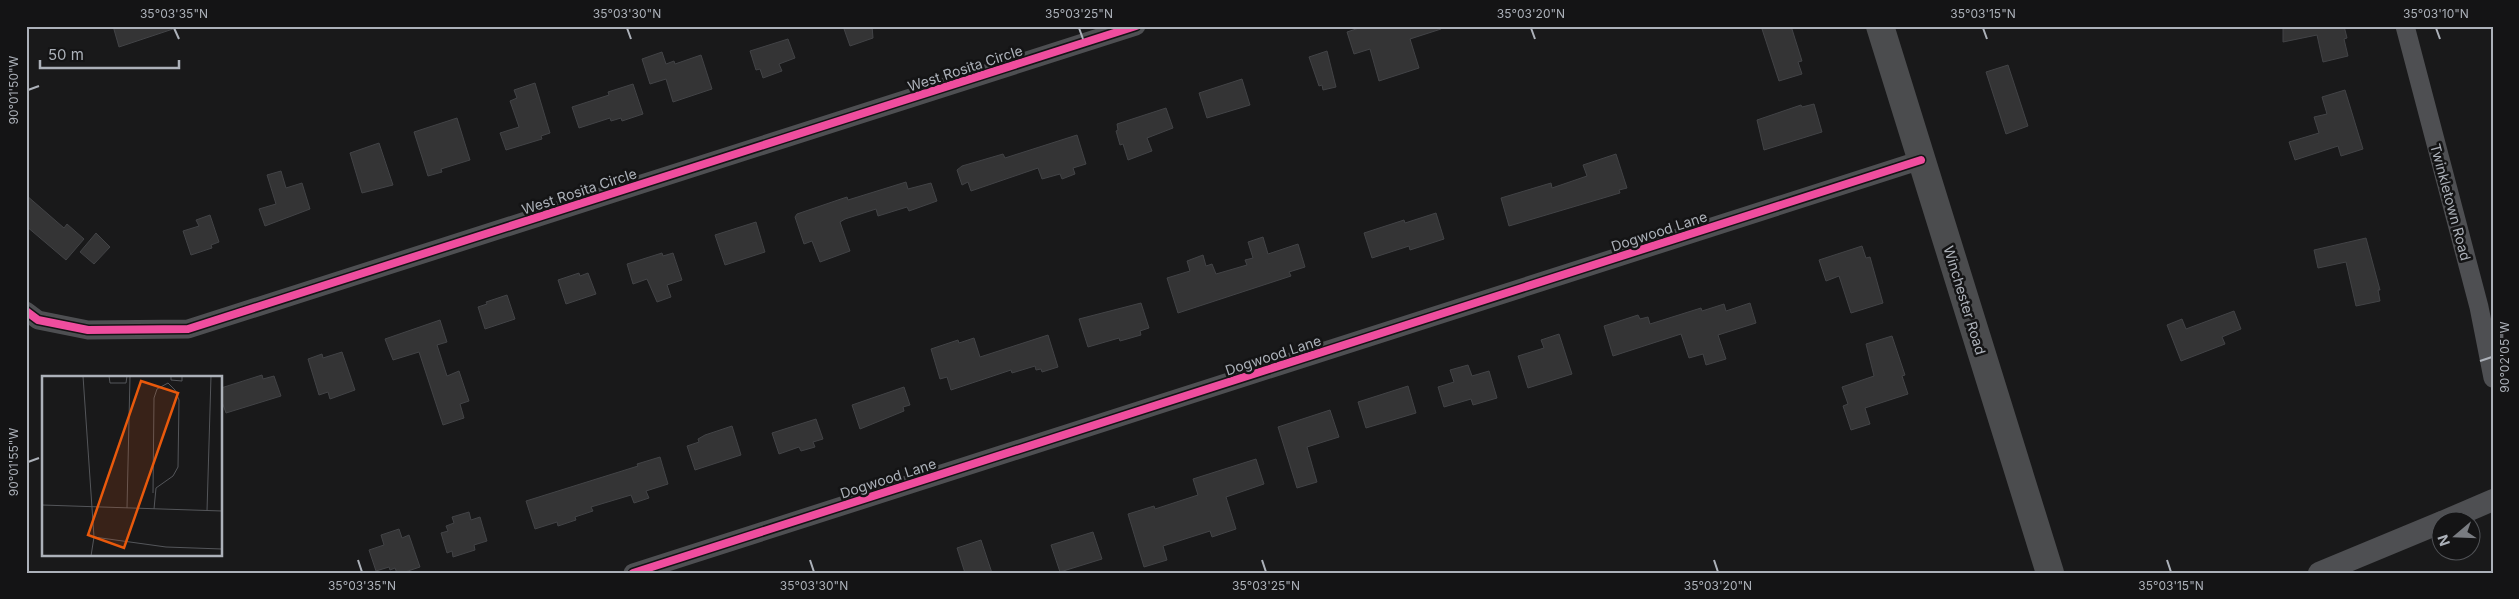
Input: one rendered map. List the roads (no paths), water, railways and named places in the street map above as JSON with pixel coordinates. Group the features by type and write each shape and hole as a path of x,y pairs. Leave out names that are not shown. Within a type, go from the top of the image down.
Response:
{"main road":[{"name":"Winchester Road","path":"1880,26 2050,573"}],"street":[{"name":"West Rosita Circle","path":"26,311 38,320 88,330 188,329 1136,26"},
{"name":"Twinkletown Road","path":"2405,26 2478,307 2493,378"},
{"name":"Dogwood Lane","path":"633,573 1921,160"},
{"path":"2465,512 2493,500"},
{"path":"2319,573 2432,526"}]}
